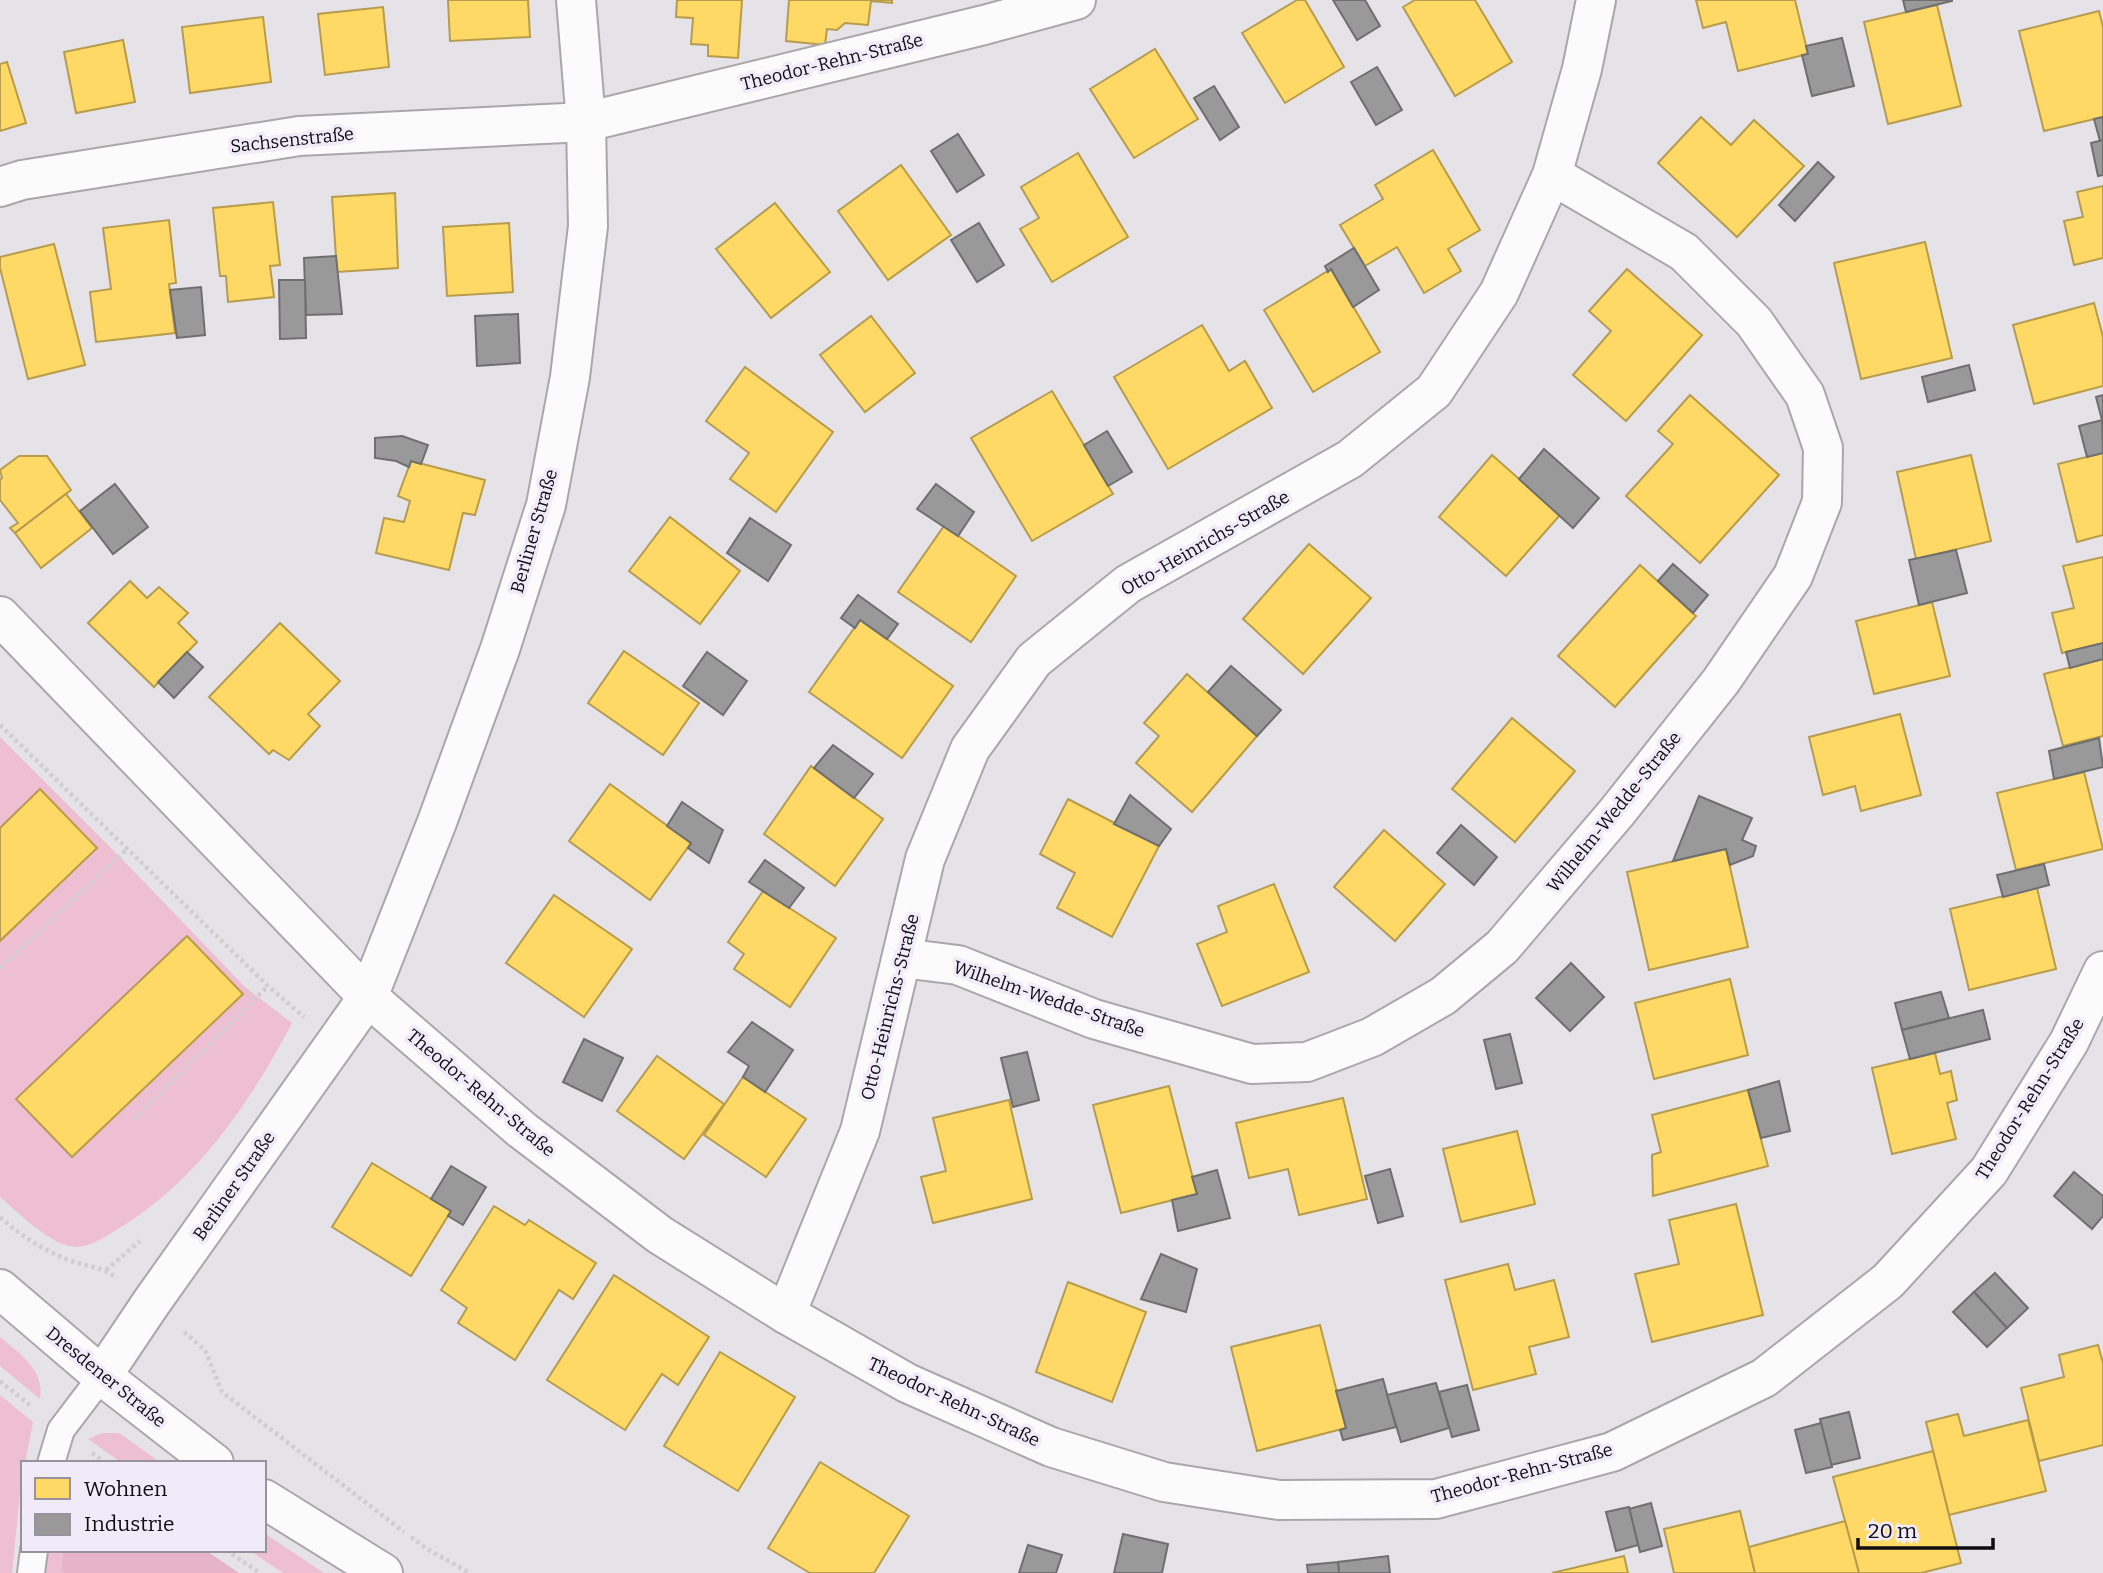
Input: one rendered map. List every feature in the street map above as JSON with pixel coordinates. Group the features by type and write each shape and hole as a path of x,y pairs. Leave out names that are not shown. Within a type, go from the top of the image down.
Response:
{"street":[{"name":"Berliner Straße","path":"102,1376 368,998 500,649 545,505 570,377 588,226 586,122 576,0"},
{"name":"Theodor-Rehn-Straße","path":"586,122 1076,0"},
{"name":"Otto-Heinrichs-Straße","path":"786,1314 860,1131 925,859 970,749 1034,660 1128,584 1350,459 1434,391 1499,293 1552,176 1582,69 1596,0"},
{"name":"Sachsenstraße","path":"0,187 22,180 299,136 586,122"},
{"name":"Wilhelm-Wedde-Straße","path":"902,958 958,965 1094,1019 1252,1064 1307,1062 1372,1037 1443,996 1502,947 1617,812 1721,681 1793,576 1822,502 1824,448 1805,395 1754,322 1684,252 1552,176"},
{"path":"0,616 368,998"},
{"name":"Theodor-Rehn-Straße","path":"368,998 522,1130 660,1235 786,1314 907,1383 1051,1447 1164,1482 1279,1500 1436,1499 1612,1452 1764,1378 1888,1281 1989,1171 2070,1042 2103,971"},
{"name":"Dresdener Straße","path":"0,1289 102,1376 211,1461"},
{"path":"266,1500 383,1573"}],"lane":[{"path":"52,1461 61,1430 102,1376"},
{"path":"31,1573 34,1552"}],"path":[{"path":"0,725 126,850 268,986 311,1023"},
{"path":"0,968 126,850"},
{"path":"134,1119 268,986"},
{"path":"0,1217 36,1244 67,1259 106,1270 151,1303 205,1350 222,1392 427,1549 470,1573"},
{"path":"106,1270 145,1236"},
{"path":"229,1552 260,1573"}],"shaded area":[{"path":"0,737 245,987 292,1023 239,1111 197,1164 146,1210 101,1239 76,1247 51,1238 0,1197"},
{"path":"0,1337 23,1356 35,1371 41,1389 40,1399 0,1366"},
{"path":"0,1395 33,1422 25,1461 21,1461 12,1573 0,1573"},
{"path":"103,1433 119,1433 158,1461 119,1461 88,1439"},
{"path":"266,1534 324,1573 283,1573 252,1552 266,1552"},
{"path":"44,1552 63,1552 61,1570 65,1573 42,1573"},
{"path":"63,1552 208,1552 239,1573 65,1573 61,1570"}],"building: Wohnen":[{"path":"448,0 528,0 530,37 450,41"},
{"path":"677,0 742,0 738,58 708,56 708,45 691,44 693,18 676,17"},
{"path":"789,0 892,0 892,3 871,1 868,25 845,23 837,30 827,29 825,45 786,41"},
{"path":"1297,0 1305,0 1344,67 1285,103 1242,33"},
{"path":"1415,0 1475,0 1512,62 1455,96 1403,7"},
{"path":"1696,0 1795,0 1808,54 1738,71 1726,22 1703,28"},
{"path":"1937,5 1961,106 1888,124 1864,22"},
{"path":"383,7 389,67 325,75 318,14"},
{"path":"2099,11 2103,27 2103,117 2044,131 2019,31"},
{"path":"263,17 271,82 190,93 182,27"},
{"path":"123,40 135,102 76,113 64,52"},
{"path":"1155,49 1198,119 1134,158 1090,89"},
{"path":"7,62 26,123 0,131 0,64"},
{"path":"1701,117 1731,145 1754,120 1804,166 1737,237 1658,163"},
{"path":"1433,150 1480,230 1448,249 1461,271 1424,293 1397,247 1365,266 1340,225 1383,199 1375,185"},
{"path":"1078,153 1128,237 1052,282 1020,229 1039,218 1021,187"},
{"path":"901,165 951,235 888,280 838,211"},
{"path":"2103,186 2103,258 2074,265 2064,221 2083,217 2077,192"},
{"path":"395,193 398,268 337,272 332,197"},
{"path":"273,202 280,265 270,266 274,297 228,302 226,276 220,276 213,208"},
{"path":"775,203 830,272 771,318 716,249"},
{"path":"169,220 176,283 169,284 175,333 96,342 90,292 111,289 103,228"},
{"path":"509,223 513,292 447,296 443,227"},
{"path":"1925,242 1952,358 1861,379 1834,263"},
{"path":"54,244 85,365 28,379 0,268 0,257"},
{"path":"1331,269 1380,352 1313,392 1264,310"},
{"path":"1627,269 1702,335 1626,421 1573,375 1611,331 1589,311"},
{"path":"2094,303 2103,337 2103,386 2034,404 2013,325"},
{"path":"871,316 915,373 865,412 820,355"},
{"path":"1202,325 1229,371 1245,361 1272,408 1168,469 1114,377"},
{"path":"745,367 833,432 776,512 730,479 749,453 706,421"},
{"path":"1052,391 1113,494 1032,541 971,438"},
{"path":"1690,395 1779,475 1700,563 1626,496 1673,444 1658,431"},
{"path":"2103,453 2103,535 2077,542 2058,464"},
{"path":"1492,455 1560,515 1506,576 1439,517"},
{"path":"1971,455 1991,541 1916,559 1897,472"},
{"path":"19,456 47,456 71,490 15,533 10,528 18,523 0,500 0,470"},
{"path":"411,461 485,480 475,515 463,513 449,570 376,553 384,518 404,522 410,501 398,496"},
{"path":"66,494 92,528 41,568 15,533"},
{"path":"670,517 740,571 700,624 629,571"},
{"path":"944,526 1016,576 971,642 898,592"},
{"path":"1309,544 1371,598 1303,674 1243,619"},
{"path":"2103,557 2103,643 2062,653 2052,613 2074,608 2063,566"},
{"path":"1640,565 1696,616 1615,707 1558,656"},
{"path":"130,581 147,598 159,587 188,613 178,623 197,642 154,687 88,623"},
{"path":"1932,602 1950,676 1874,694 1856,621"},
{"path":"860,620 953,686 902,758 809,692"},
{"path":"280,623 340,681 308,714 320,726 289,760 273,750 269,754 209,697"},
{"path":"624,651 699,703 663,755 588,703"},
{"path":"2103,659 2103,736 2063,746 2044,674"},
{"path":"1187,674 1257,736 1192,812 1136,763 1159,736 1144,723"},
{"path":"1900,714 1921,795 1861,811 1855,786 1823,795 1809,737"},
{"path":"1512,718 1575,771 1515,842 1452,789"},
{"path":"811,766 883,819 835,886 764,834"},
{"path":"2084,772 2103,849 2016,870 1997,793"},
{"path":"610,784 691,843 650,900 569,841"},
{"path":"40,789 97,848 0,941 0,828"},
{"path":"1068,799 1159,846 1112,937 1057,908 1075,873 1040,854"},
{"path":"1384,830 1445,884 1395,941 1334,887"},
{"path":"1726,849 1748,947 1649,970 1627,872"},
{"path":"1274,884 1309,972 1222,1006 1197,944 1227,932 1218,906"},
{"path":"2037,888 2056,969 1969,990 1950,909"},
{"path":"763,891 836,938 790,1007 734,969 744,954 728,942"},
{"path":"554,895 632,949 584,1017 506,963"},
{"path":"187,936 243,994 72,1157 16,1099"},
{"path":"1730,979 1748,1055 1654,1079 1635,1003"},
{"path":"1935,1053 1940,1074 1951,1071 1957,1100 1947,1103 1956,1139 1892,1154 1872,1068"},
{"path":"657,1056 724,1104 684,1159 617,1111"},
{"path":"743,1077 806,1119 766,1177 704,1135"},
{"path":"1169,1086 1197,1194 1121,1213 1093,1105"},
{"path":"1748,1090 1768,1166 1653,1196 1652,1155 1661,1152 1652,1115"},
{"path":"1343,1098 1367,1199 1299,1215 1288,1169 1249,1178 1236,1123"},
{"path":"1009,1100 1032,1199 933,1223 921,1177 946,1171 933,1118"},
{"path":"1517,1131 1535,1204 1461,1222 1443,1149"},
{"path":"372,1163 451,1211 411,1276 332,1227"},
{"path":"1736,1204 1763,1315 1652,1342 1635,1274 1679,1264 1669,1220"},
{"path":"494,1206 525,1225 529,1220 596,1263 573,1299 559,1290 515,1360 458,1323 467,1308 441,1290"},
{"path":"1508,1264 1515,1290 1554,1280 1569,1337 1529,1347 1536,1374 1473,1390 1445,1280"},
{"path":"614,1275 709,1337 678,1385 662,1374 625,1430 547,1380"},
{"path":"1068,1282 1146,1312 1112,1402 1036,1372"},
{"path":"1320,1325 1346,1428 1257,1451 1231,1347"},
{"path":"2098,1345 2103,1363 2103,1445 2039,1461 2021,1388 2064,1377 2059,1355"},
{"path":"720,1352 795,1397 738,1491 664,1446"},
{"path":"1958,1414 1964,1436 2028,1420 2046,1491 1949,1515 1926,1422"},
{"path":"1933,1451 1961,1563 1921,1573 1859,1573 1833,1477"},
{"path":"820,1462 909,1516 874,1573 810,1573 768,1548"},
{"path":"1740,1511 1755,1573 1674,1573 1664,1529"},
{"path":"1845,1521 1859,1573 1755,1573 1749,1547"},
{"path":"1624,1556 1628,1573 1552,1573"}],"building: Industrie":[{"path":"1333,0 1365,0 1380,26 1357,40"},
{"path":"1903,0 1952,0 1952,1 1906,12"},
{"path":"1842,38 1854,86 1812,96 1802,55 1808,54 1806,46"},
{"path":"1377,67 1402,110 1376,125 1351,82"},
{"path":"1214,86 1239,127 1220,140 1194,98"},
{"path":"2103,117 2103,140 2100,141 2094,119"},
{"path":"958,134 984,175 957,192 931,151"},
{"path":"2103,140 2103,175 2098,176 2091,143"},
{"path":"1818,162 1834,177 1795,221 1779,205"},
{"path":"979,223 1004,265 977,282 951,240"},
{"path":"1354,248 1379,290 1353,307 1331,269 1328,272 1325,266"},
{"path":"336,256 342,314 306,315 304,258"},
{"path":"279,280 305,280 306,338 280,339"},
{"path":"201,287 205,335 177,338 170,290"},
{"path":"518,314 520,363 477,366 475,316"},
{"path":"1969,365 1975,390 1928,402 1922,377"},
{"path":"2103,395 2103,420 2102,420 2096,397"},
{"path":"2102,420 2103,453 2087,457 2079,426"},
{"path":"1107,431 1132,472 1108,486 1084,445"},
{"path":"402,436 428,445 421,464 411,461 409,467 396,461 375,458 375,438"},
{"path":"1544,449 1599,498 1573,528 1519,479"},
{"path":"115,484 148,527 113,554 80,511"},
{"path":"936,484 974,512 958,536 917,509"},
{"path":"750,518 791,545 768,581 727,553"},
{"path":"1956,550 1967,593 1919,605 1909,560"},
{"path":"1673,564 1708,595 1693,613 1658,581"},
{"path":"858,595 898,624 887,639 860,620 855,628 841,618"},
{"path":"2103,643 2103,659 2070,668 2066,652"},
{"path":"187,652 203,667 174,698 158,682"},
{"path":"707,652 747,681 723,715 683,686"},
{"path":"1231,666 1281,710 1257,736 1208,692"},
{"path":"2099,738 2103,767 2054,779 2049,751"},
{"path":"833,745 873,774 854,798 814,768"},
{"path":"1130,795 1171,829 1159,846 1114,824"},
{"path":"1699,796 1752,818 1742,840 1756,846 1753,856 1730,865 1726,849 1673,861"},
{"path":"682,802 723,830 709,863 688,848 691,843 667,826"},
{"path":"1461,825 1497,857 1474,885 1437,853"},
{"path":"765,860 804,888 789,908 749,882"},
{"path":"2044,864 2049,885 2003,897 1997,875"},
{"path":"1571,963 1604,997 1570,1031 1536,998"},
{"path":"1941,992 1949,1018 1902,1030 1895,1003"},
{"path":"1983,1010 1990,1039 1910,1059 1902,1030"},
{"path":"752,1022 793,1050 765,1092 743,1077 749,1066 728,1052"},
{"path":"1510,1034 1522,1083 1496,1089 1484,1040"},
{"path":"584,1039 623,1058 602,1101 563,1082"},
{"path":"1027,1052 1039,1100 1013,1107 1001,1058"},
{"path":"1779,1081 1790,1131 1761,1138 1748,1090"},
{"path":"451,1166 486,1187 463,1225 448,1216 451,1211 431,1199"},
{"path":"1390,1169 1403,1216 1378,1223 1365,1176"},
{"path":"1217,1170 1230,1218 1178,1231 1172,1200 1197,1194 1192,1177"},
{"path":"2074,1172 2103,1196 2103,1216 2092,1229 2054,1196"},
{"path":"1161,1254 1197,1269 1186,1312 1141,1299"},
{"path":"1995,1273 2028,1308 2007,1328 1974,1292"},
{"path":"1974,1292 2007,1328 1987,1347 1953,1312"},
{"path":"1383,1379 1396,1427 1343,1440 1340,1430 1346,1428 1336,1391"},
{"path":"1436,1383 1449,1428 1401,1442 1387,1395"},
{"path":"1467,1385 1479,1430 1452,1437 1439,1392"},
{"path":"1849,1412 1860,1458 1831,1465 1820,1419"},
{"path":"1821,1423 1832,1467 1806,1473 1795,1430"},
{"path":"1651,1503 1662,1546 1640,1552 1629,1509"},
{"path":"1629,1507 1638,1545 1616,1551 1606,1512"},
{"path":"1123,1534 1168,1544 1162,1573 1114,1573"},
{"path":"1028,1545 1062,1555 1056,1573 1019,1573"},
{"path":"1388,1556 1390,1573 1339,1573 1338,1562"},
{"path":"1338,1562 1339,1573 1308,1573 1307,1565"}]}
